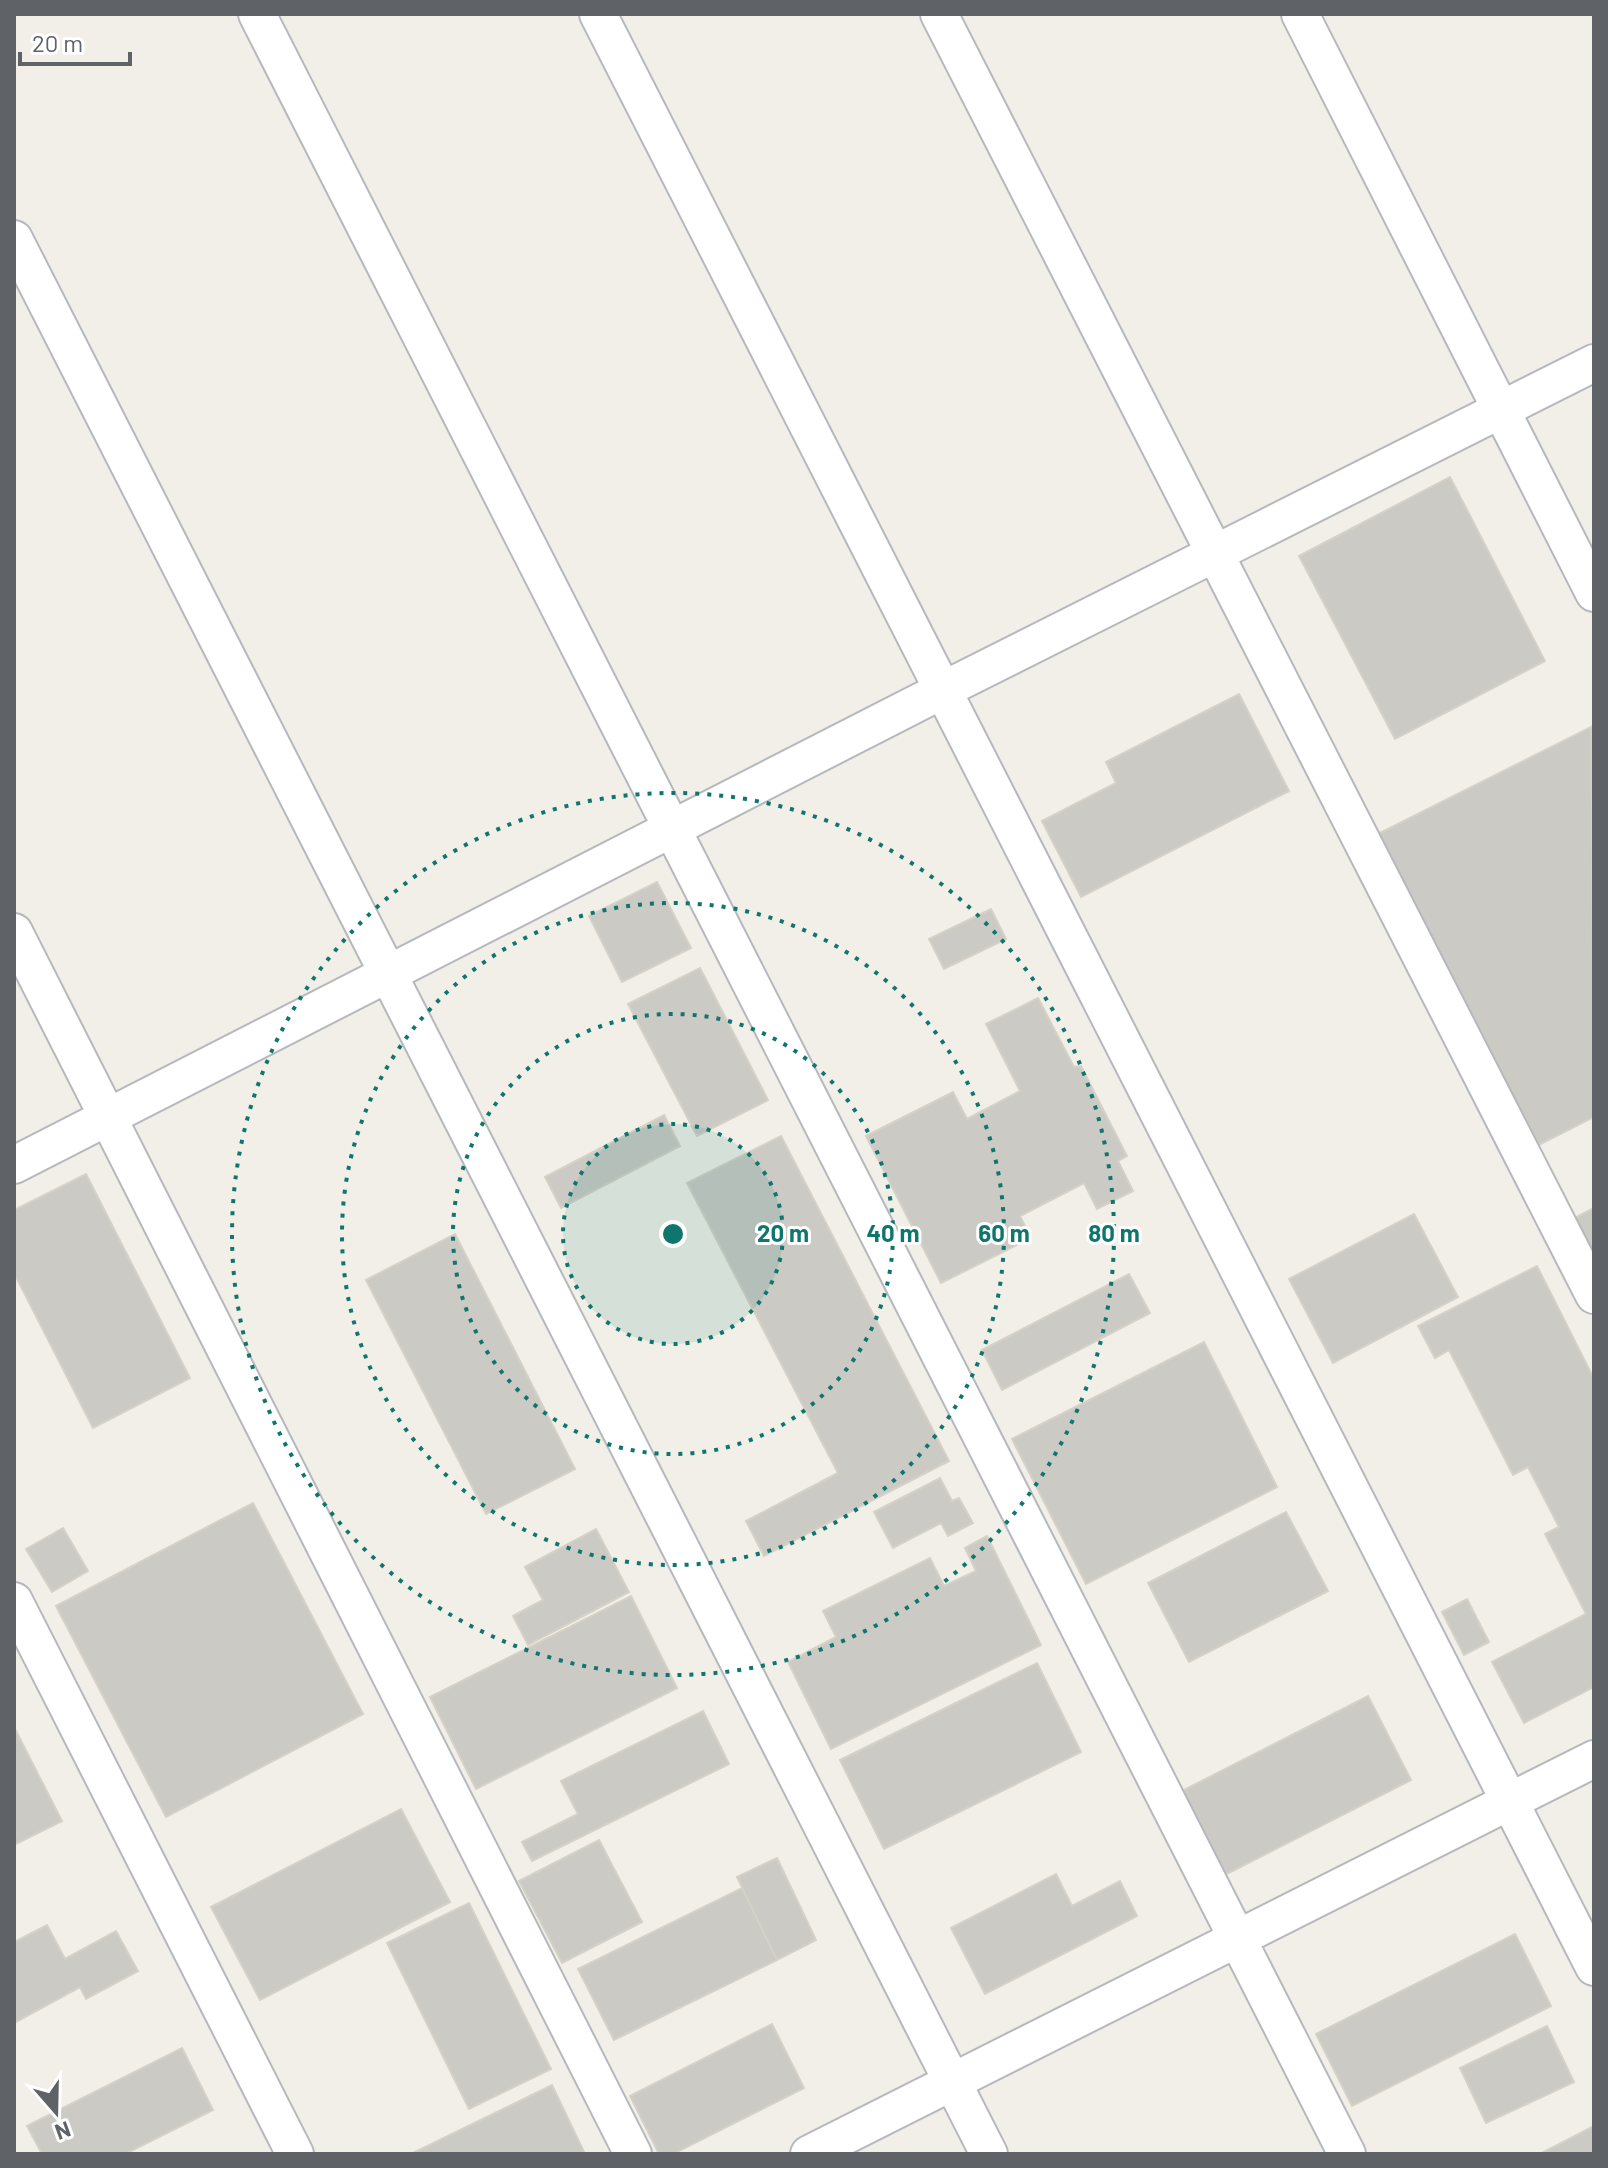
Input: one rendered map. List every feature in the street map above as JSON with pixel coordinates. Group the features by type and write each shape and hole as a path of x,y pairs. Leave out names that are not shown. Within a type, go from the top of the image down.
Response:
{"street":[{"path":"257,14 1347,2154"},
{"path":"598,14 1594,1967"},
{"path":"939,14 1594,1295"},
{"path":"1300,14 1594,593"},
{"path":"14,239 989,2154"},
{"path":"14,1165 943,690 1594,363"},
{"path":"14,932 633,2154"},
{"path":"14,1601 295,2154"},
{"path":"809,2154 1594,1759"}],"building":[{"path":"1450,477 1545,661 1395,739 1299,556"},
{"path":"1239,694 1289,791 1081,897 1042,821 1116,783 1106,762"},
{"path":"1591,727 1594,1117 1535,1147 1378,834"},
{"path":"657,882 691,948 622,982 589,916"},
{"path":"991,909 1006,939 944,969 929,939"},
{"path":"700,968 768,1100 697,1136 628,1004"},
{"path":"1038,998 1074,1067 1081,1066 1127,1156 1118,1161 1133,1191 1097,1209 1084,1183 1020,1216 1031,1238 941,1283 866,1136 953,1092 967,1119 1020,1091 986,1024"},
{"path":"664,1115 680,1146 561,1208 545,1177"},
{"path":"781,1136 949,1461 764,1556 746,1521 838,1473 687,1183"},
{"path":"86,1174 190,1378 93,1428 14,1273 14,1210"},
{"path":"1594,1208 1594,1270 1569,1221"},
{"path":"1414,1214 1458,1297 1333,1363 1289,1279"},
{"path":"455,1234 575,1469 486,1514 366,1280"},
{"path":"1537,1266 1594,1379 1594,1687 1524,1723 1492,1662 1586,1614 1545,1534 1559,1527 1528,1467 1513,1475 1449,1350 1435,1358 1418,1326"},
{"path":"1129,1274 1150,1313 1002,1390 982,1350"},
{"path":"1204,1342 1277,1487 1086,1584 1012,1439"},
{"path":"940,1478 952,1501 959,1498 973,1523 948,1536 941,1523 893,1548 874,1512"},
{"path":"253,1503 363,1714 166,1817 56,1606"},
{"path":"1286,1512 1328,1591 1189,1662 1148,1583"},
{"path":"63,1528 88,1571 52,1592 26,1549"},
{"path":"596,1529 629,1592 528,1645 513,1616 543,1600 525,1567"},
{"path":"987,1536 1041,1645 831,1749 788,1662 836,1637 823,1611 930,1558 944,1586 976,1571 965,1548"},
{"path":"631,1596 677,1688 476,1789 430,1697"},
{"path":"1467,1599 1489,1642 1464,1655 1442,1612"},
{"path":"1037,1663 1081,1752 884,1849 840,1760"},
{"path":"1368,1696 1411,1780 1223,1876 1180,1792"},
{"path":"703,1711 729,1764 532,1861 522,1842 578,1814 561,1781"},
{"path":"14,1727 62,1821 14,1845"},
{"path":"401,1809 450,1902 260,2000 211,1907"},
{"path":"599,1840 642,1922 562,1963 519,1881"},
{"path":"777,1858 816,1940 777,1960 737,1877"},
{"path":"1056,1874 1072,1906 1120,1881 1137,1916 985,1994 951,1928"},
{"path":"742,1888 777,1960 614,2040 578,1969"},
{"path":"469,1903 551,2069 469,2109 387,1943"},
{"path":"47,1925 65,1959 116,1931 138,1971 86,1999 80,1987 14,2023 14,1942"},
{"path":"1515,1934 1551,2006 1352,2106 1316,2034"},
{"path":"772,2024 804,2088 673,2154 659,2154 630,2096"},
{"path":"1547,2026 1574,2082 1486,2123 1460,2068"},
{"path":"182,2048 213,2110 125,2154 42,2154 27,2126"},
{"path":"552,2085 585,2154 411,2154"},
{"path":"1594,2126 1594,2154 1540,2154"}]}
